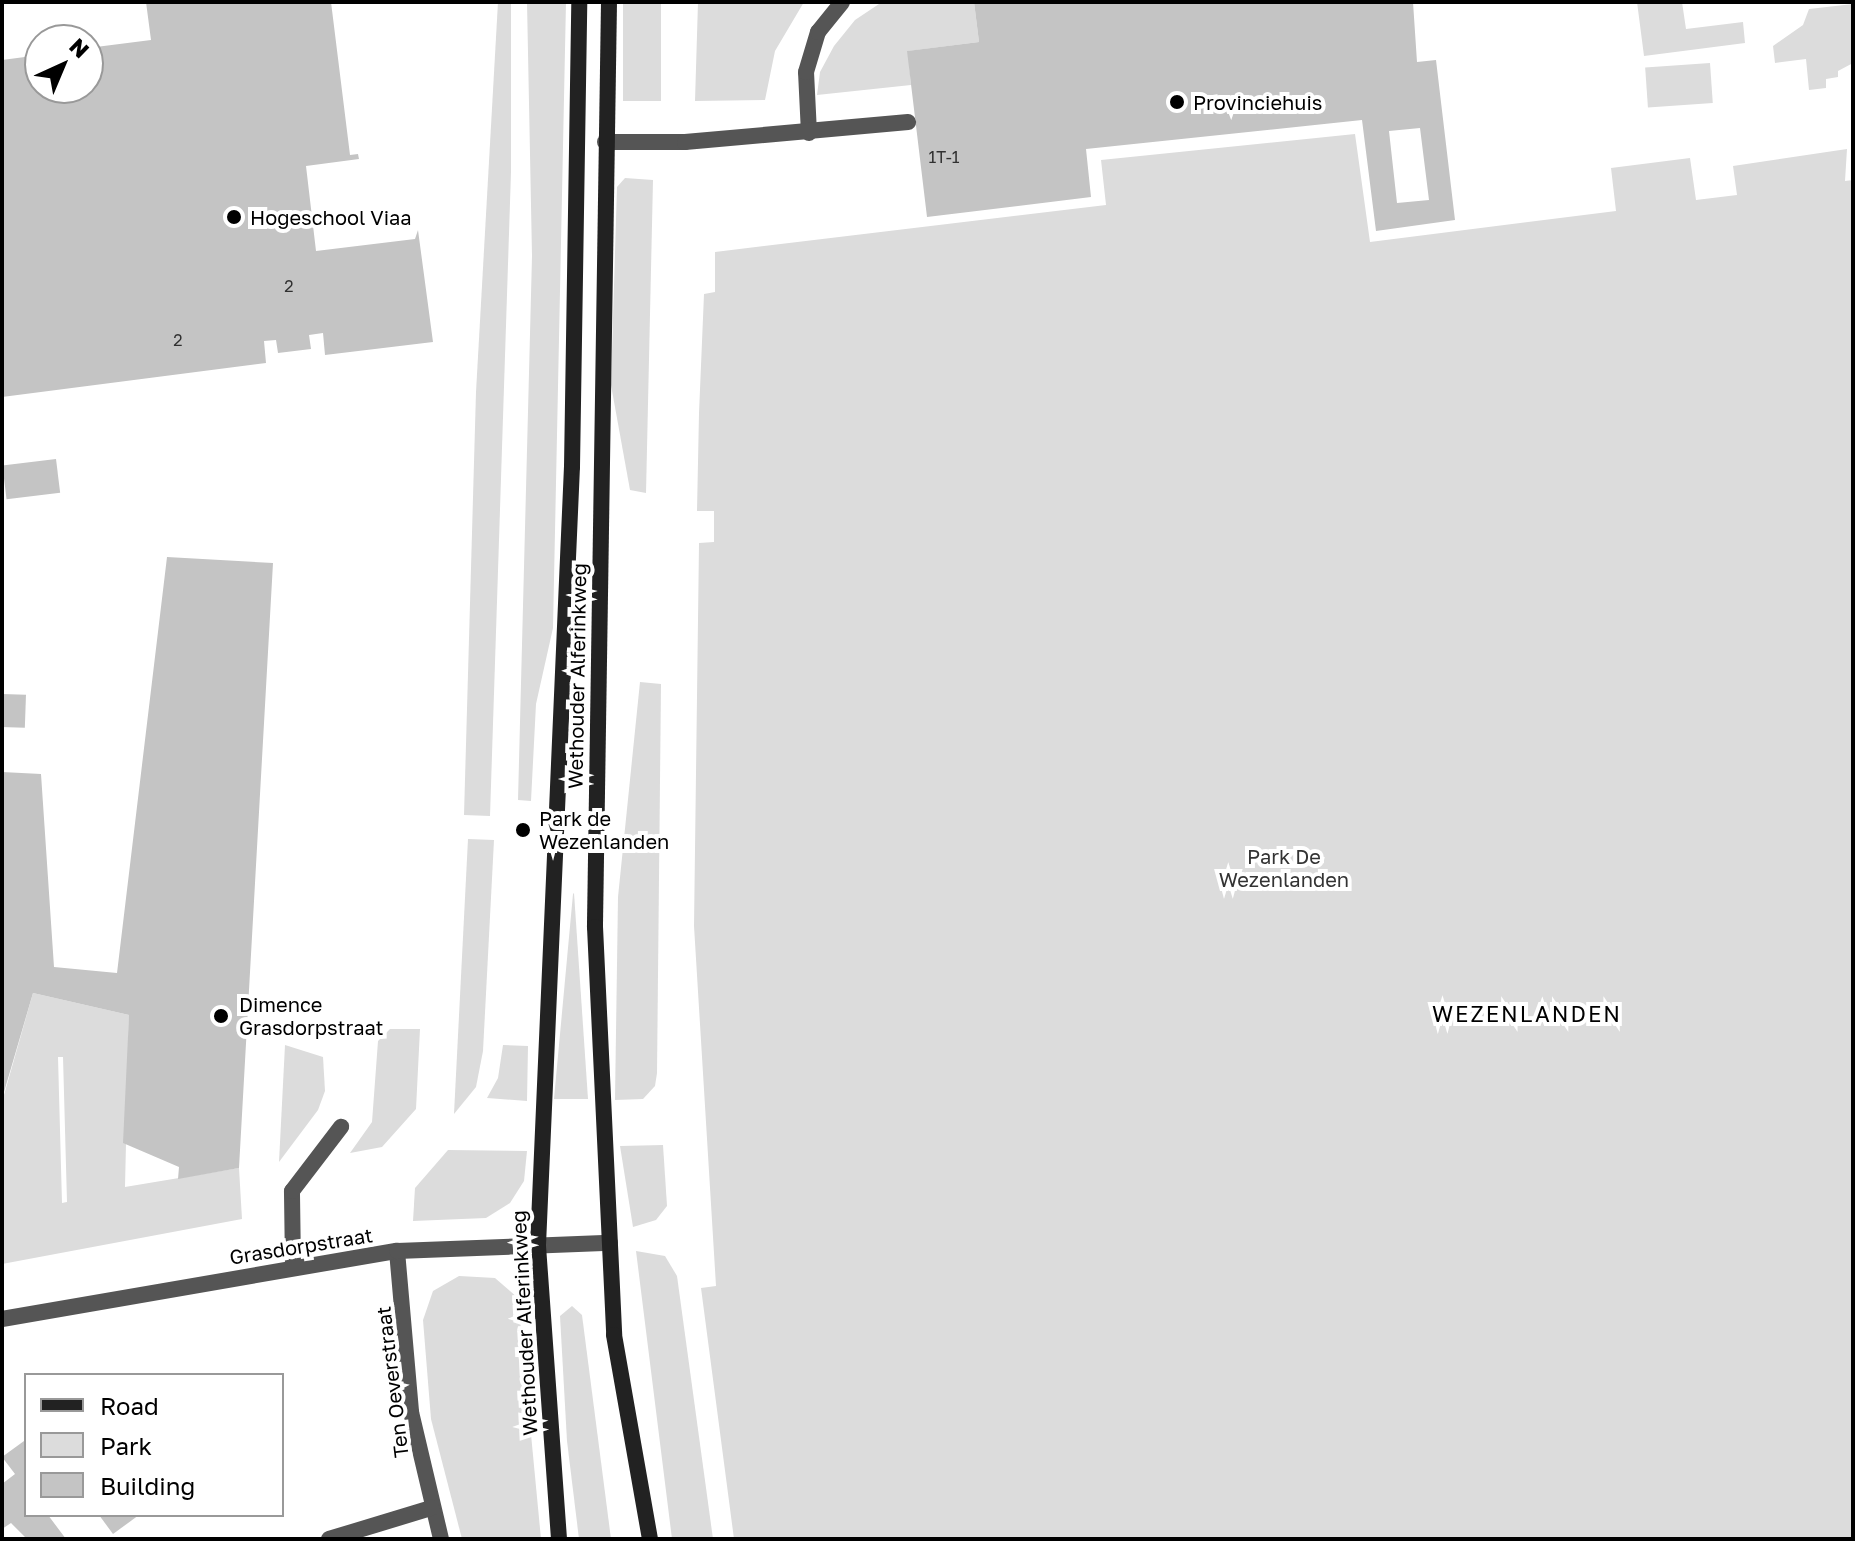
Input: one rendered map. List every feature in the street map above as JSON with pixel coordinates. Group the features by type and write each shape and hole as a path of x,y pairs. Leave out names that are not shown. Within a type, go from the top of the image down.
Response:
{"main road":[{"name":"Wethouder Alferinkweg","path":"559,1539 538,1245 572,467 579,2"},
{"name":"Wethouder Alferinkweg","path":"609,2 595,927 614,1335 650,1539"}],"street":[{"path":"809,133 806,72 818,32 842,2"},
{"path":"605,142 809,133 908,122"},
{"path":"293,1266 292,1191 341,1127"},
{"name":"Grasdorpstraat","path":"2,1319 293,1266 397,1251 610,1243"},
{"name":"Ten Oeverstraat","path":"397,1251 411,1412 431,1508 441,1539"},
{"path":"329,1539 431,1508"}],"green space":[{"path":"498,2 511,2 511,172 490,816 464,815 476,392"},
{"path":"527,2 566,2 553,628 536,704 531,801 518,800 532,256"},
{"path":"623,2 661,2 661,101 623,101"},
{"path":"698,2 804,2 775,51 765,100 695,101"},
{"path":"882,2 974,2 979,42 908,51 911,85 817,95 820,72 834,46 855,20"},
{"path":"1637,2 1682,2 1686,29 1743,22 1745,43 1644,56"},
{"path":"1853,4 1853,63 1838,71 1838,77 1826,79 1826,88 1809,90 1806,59 1775,63 1773,46 1803,25 1809,9"},
{"path":"1710,63 1713,103 1648,107 1645,68"},
{"name":"Park De Wezenlanden","path":"1355,134 1370,242 1616,211 1611,168 1690,158 1696,200 1737,195 1733,166 1847,149 1845,181 1853,180 1853,1539 734,1539 701,1288 716,1286 694,926 699,543 714,542 714,511 697,511 699,413 704,294 715,292 715,252 1106,205 1101,160"},
{"path":"625,178 653,180 646,493 630,490 611,385 617,187"},
{"path":"640,682 661,684 657,1073 655,1086 643,1099 615,1100 618,897"},
{"path":"468,839 494,840 483,1051 476,1087 454,1114"},
{"path":"573,894 588,1099 554,1099"},
{"path":"33,993 129,1015 125,1187 239,1168 242,1219 2,1264 2,1102","holes":["58,1057 63,1057 67,1202 62,1203"]},
{"path":"390,1029 420,1029 416,1109 382,1147 350,1153 372,1122 378,1041"},
{"path":"285,1045 323,1057 325,1091 318,1110 279,1162"},
{"path":"503,1045 528,1046 527,1101 487,1098 498,1078"},
{"path":"663,1145 667,1206 656,1220 633,1227 620,1146"},
{"path":"448,1150 527,1151 524,1181 510,1203 486,1218 413,1221 415,1188"},
{"path":"636,1251 665,1256 677,1276 713,1539 672,1539"},
{"path":"459,1276 495,1278 518,1298 541,1539 462,1539 431,1419 423,1320 433,1291"},
{"path":"572,1306 582,1315 611,1539 579,1539 567,1441 560,1316"}],"building":[{"name":"Hogeschool Viaa","path":"146,2 331,2 350,155 358,154 359,159 306,166 316,251 415,239 418,230 433,342 325,355 323,333 309,335 311,349 278,353 276,340 264,341 266,363 2,397 2,60 24,57 24,104 104,104 104,46 151,40"},
{"name":"Provinciehuis","path":"974,2 1413,2 1417,62 1436,60 1455,220 1376,231 1362,120 1086,149 1091,197 927,217 907,51 979,42","holes":["1420,128 1429,200 1397,203 1389,131"]},
{"path":"56,459 60,493 7,499 2,466"},
{"path":"167,557 273,563 239,1168 178,1179 179,1167 123,1143 129,1015 33,993 2,1099 2,772 41,774 54,967 117,973"},
{"path":"2,694 26,695 25,728 2,727"},
{"path":"24,1441 24,1517 50,1517 66,1539 27,1539 11,1523 2,1529 2,1484 15,1474 2,1457"},
{"path":"100,1517 136,1517 113,1534"}],"place":[{"name":"Provinciehuis","path":"1177,102"},
{"name":"Hogeschool Viaa","path":"234,217"},
{"name":"Park de Wezenlanden","path":"523,830"},
{"name":"Dimence Grasdorpstraat","path":"221,1016"}],"district":[{"name":"WEZENLANDEN","path":"1527,1014"}]}
